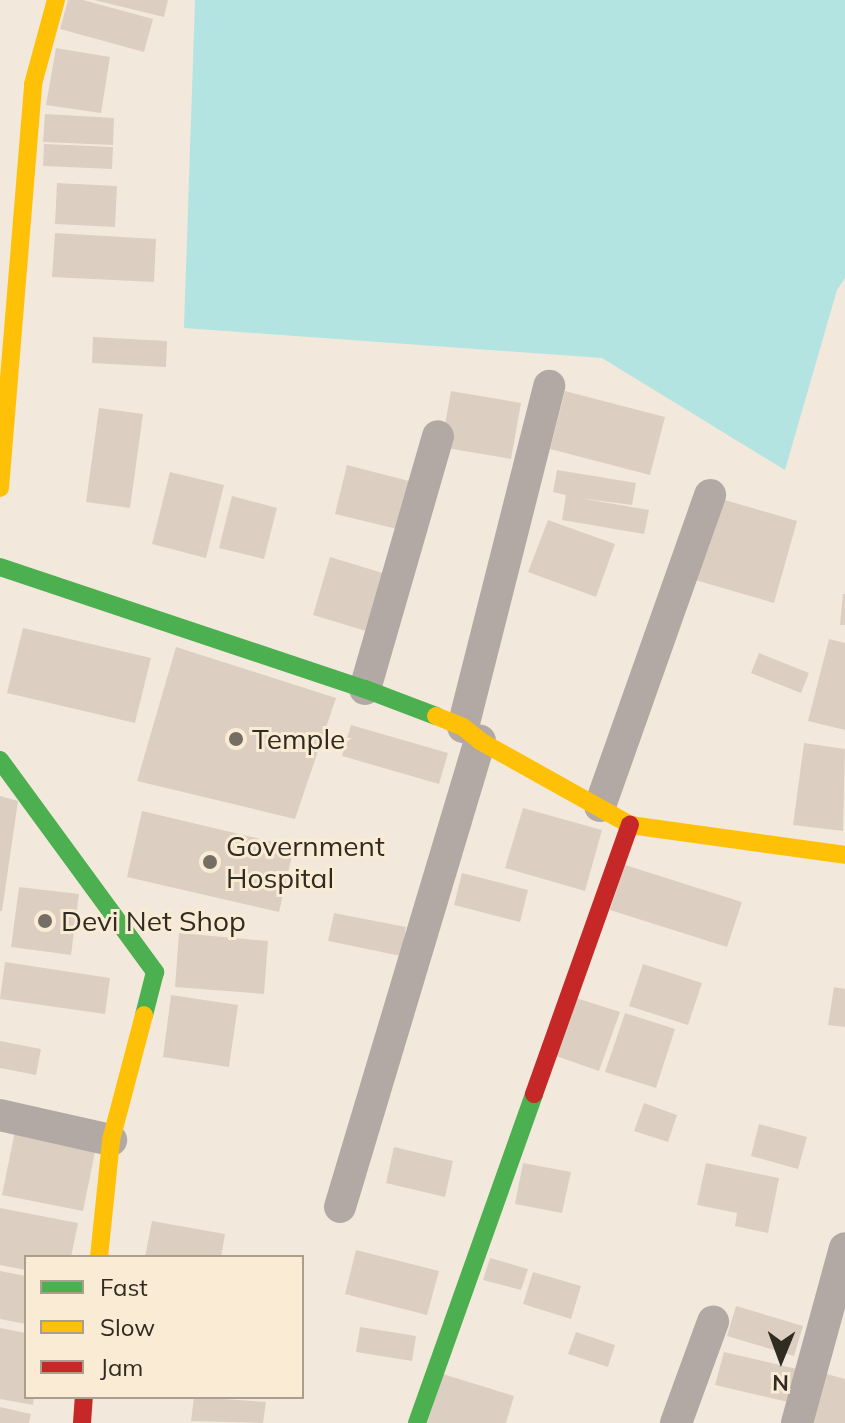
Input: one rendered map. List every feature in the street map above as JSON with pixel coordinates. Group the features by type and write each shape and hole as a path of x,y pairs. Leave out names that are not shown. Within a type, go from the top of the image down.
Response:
{"street":[{"path":"0,488 33,84 56,0"},
{"path":"340,1207 472,734 549,386"},
{"path":"365,689 438,436"},
{"path":"600,806 710,495"},
{"path":"0,567 365,689 472,734 630,825 845,855"},
{"path":"0,760 155,972 111,1140 99,1255"},
{"path":"417,1423 630,825"},
{"path":"0,1115 111,1140"},
{"path":"797,1423 832,1349 845,1248"},
{"path":"676,1423 713,1322"},
{"path":"82,1423 84,1399"}],"water":[{"path":"195,0 845,0 845,278 837,290 785,470 602,358 184,328"}],"building":[{"path":"68,0 83,0 153,19 144,52 60,29"},
{"path":"94,0 168,0 164,17"},
{"path":"56,48 110,57 101,113 46,105"},
{"path":"45,114 114,118 113,145 43,142"},
{"path":"44,144 113,147 112,169 43,166"},
{"path":"57,183 117,186 115,227 55,224"},
{"path":"55,233 156,239 154,282 52,277"},
{"path":"93,337 167,341 166,367 92,363"},
{"path":"451,391 521,403 511,459 441,447"},
{"path":"565,391 665,417 650,475 550,449"},
{"path":"99,408 143,414 130,508 86,502"},
{"path":"347,465 409,481 397,529 335,514"},
{"path":"557,470 636,483 632,505 579,498 649,510 644,534 562,520 566,495 553,492"},
{"path":"170,472 224,485 206,558 152,544"},
{"path":"232,496 277,508 264,559 219,548"},
{"path":"718,498 797,521 774,603 695,580"},
{"path":"548,520 615,544 596,597 528,572"},
{"path":"330,557 386,574 369,632 313,615"},
{"path":"843,594 845,625 840,625"},
{"path":"23,628 151,658 135,723 7,693"},
{"path":"829,639 845,643 845,730 808,721"},
{"name":"Temple","path":"176,647 336,698 295,819 137,781"},
{"path":"759,653 809,673 801,693 751,673"},
{"path":"351,725 448,753 439,784 342,756"},
{"path":"804,743 845,749 843,831 793,825"},
{"path":"0,796 18,801 2,911 0,911"},
{"path":"523,808 602,830 585,891 505,868"},
{"name":"Government Hospital","path":"142,811 294,847 279,912 127,877"},
{"path":"625,865 742,902 727,947 610,910"},
{"path":"462,873 528,890 520,922 454,905"},
{"name":"Devi Net Shop","path":"19,887 79,894 71,955 11,947"},
{"path":"334,913 406,927 401,956 328,941"},
{"path":"179,933 268,941 264,994 175,987"},
{"path":"5,962 110,978 105,1014 0,999"},
{"path":"643,964 702,983 688,1025 629,1006"},
{"path":"834,987 845,989 845,1027 828,1025"},
{"path":"171,995 238,1005 229,1067 163,1057"},
{"path":"576,998 620,1012 599,1071 556,1056"},
{"path":"625,1013 675,1029 656,1088 605,1072"},
{"path":"0,1041 41,1049 36,1075 0,1068"},
{"path":"644,1103 677,1115 668,1142 634,1131"},
{"path":"759,1124 807,1137 798,1169 751,1156"},
{"path":"15,1131 96,1147 83,1211 2,1195"},
{"path":"394,1147 453,1161 445,1197 386,1183"},
{"path":"523,1163 571,1172 562,1213 515,1204"},
{"path":"706,1163 779,1178 768,1233 735,1226 737,1213 697,1205"},
{"path":"0,1208 78,1223 71,1255 24,1255 24,1270 0,1265"},
{"path":"152,1221 225,1234 221,1255 145,1255"},
{"path":"356,1250 439,1271 427,1315 345,1294"},
{"path":"490,1258 528,1269 521,1290 483,1280"},
{"path":"0,1271 24,1276 24,1324 0,1319"},
{"path":"533,1272 581,1286 571,1319 523,1304"},
{"path":"736,1306 803,1326 794,1356 727,1336"},
{"path":"360,1327 416,1336 412,1361 356,1352"},
{"path":"0,1328 24,1333 24,1399 34,1399 33,1405 0,1399"},
{"path":"576,1332 615,1345 608,1367 568,1354"},
{"path":"724,1352 797,1369 788,1402 715,1385"},
{"path":"823,1373 845,1379 845,1423 808,1423"},
{"path":"443,1374 514,1396 506,1423 427,1423"},
{"path":"194,1399 266,1402 263,1423 191,1421"},
{"path":"0,1407 31,1414 29,1423 0,1423"}],"traffic: fast":[{"path":"0,567 365,689 436,716"},
{"path":"0,760 155,972 144,1015"},
{"path":"417,1423 534,1094"}],"traffic: slow":[{"path":"0,488 33,84 56,0"},
{"path":"436,716 463,727 480,741 630,825 845,855"},
{"path":"99,1255 111,1140 144,1015"}],"traffic: jam":[{"path":"534,1094 630,825"},
{"path":"82,1423 84,1399"}],"place":[{"name":"Temple","path":"236,739"},
{"name":"Government Hospital","path":"210,862"},
{"name":"Devi Net Shop","path":"45,921"}]}
